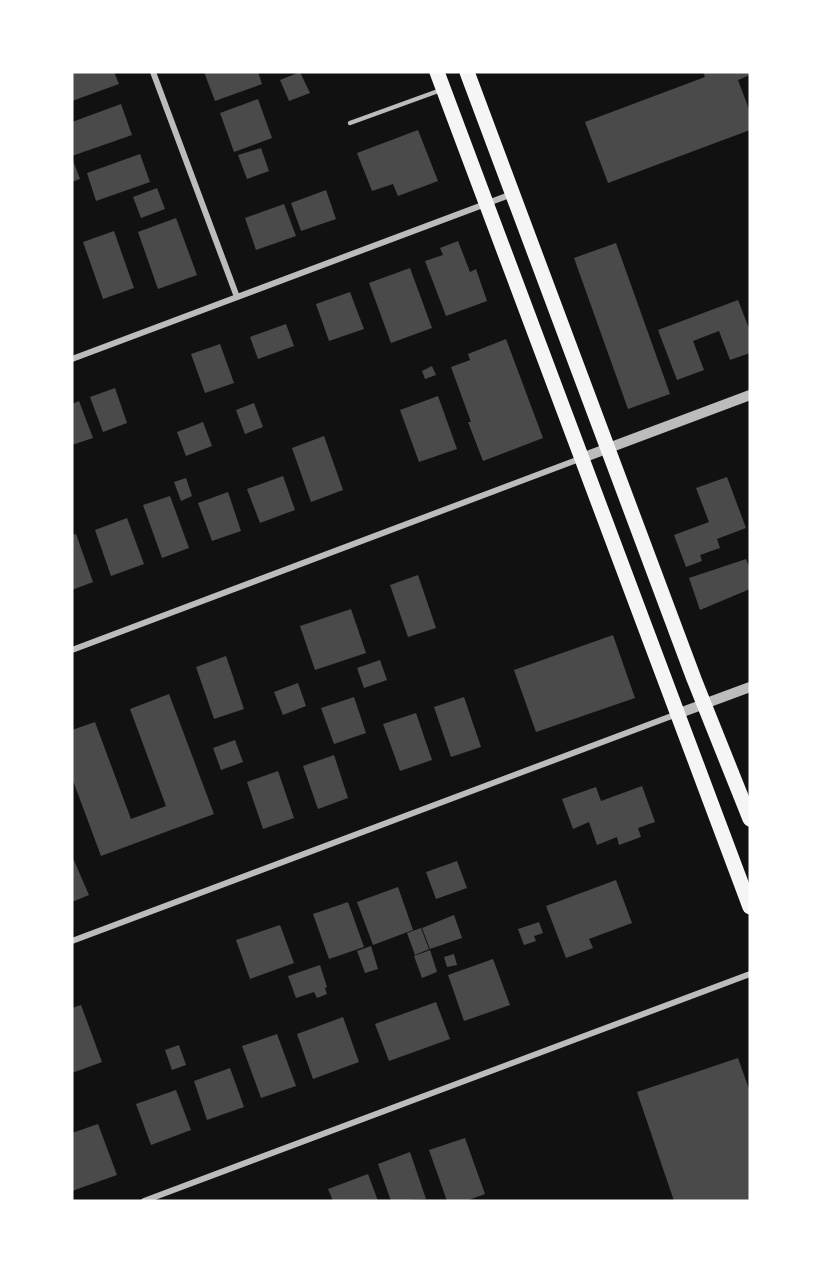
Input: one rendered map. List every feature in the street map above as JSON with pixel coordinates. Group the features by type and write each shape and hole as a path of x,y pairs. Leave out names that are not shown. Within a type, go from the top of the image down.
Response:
{"main road":[{"path":"437,72 750,907"},
{"path":"467,72 704,704 750,819"}],"street":[{"path":"153,72 237,297"},
{"path":"72,359 513,194"},
{"path":"72,650 750,395"},
{"path":"72,941 750,687"},
{"path":"144,1201 750,974"}],"lane":[{"path":"350,123 444,90"}],"building":[{"path":"72,72 114,72 119,84 72,101"},
{"path":"204,72 258,72 262,84 215,101"},
{"path":"300,72 310,93 289,101 280,80"},
{"path":"703,72 750,72 750,75 738,80 750,112 750,130 608,183 585,122 705,77"},
{"path":"258,99 272,138 234,152 220,113"},
{"path":"121,104 132,135 72,156 72,122"},
{"path":"418,130 438,181 398,196 393,184 372,191 357,153"},
{"path":"261,148 269,171 247,179 238,155"},
{"path":"140,154 150,182 96,201 87,173"},
{"path":"72,158 80,179 72,182"},
{"path":"157,188 165,209 141,218 133,197"},
{"path":"326,190 336,219 301,231 291,203"},
{"path":"284,204 296,236 256,250 245,218"},
{"path":"176,218 197,275 158,289 138,232"},
{"path":"114,231 134,288 103,299 83,242"},
{"path":"458,241 470,272 476,269 487,301 446,316 425,261 443,255 440,248"},
{"path":"616,243 670,394 628,409 574,258"},
{"path":"410,268 432,328 391,343 369,283"},
{"path":"350,292 364,329 329,341 316,304"},
{"path":"738,300 750,331 750,353 730,360 719,331 693,341 704,370 677,380 658,330"},
{"path":"286,324 294,346 258,359 250,337"},
{"path":"506,339 543,438 483,461 451,367 470,360 468,354"},
{"path":"220,344 234,383 205,393 191,354"},
{"path":"432,366 436,375 425,379 422,371"},
{"path":"115,388 127,423 103,432 90,397"},
{"path":"438,396 457,449 419,462 400,410"},
{"path":"79,401 93,438 72,445 72,404"},
{"path":"254,403 263,427 245,434 236,410"},
{"path":"203,422 212,446 186,456 177,432"},
{"path":"324,436 343,490 311,502 292,448"},
{"path":"283,476 295,510 260,523 247,489"},
{"path":"727,477 746,528 717,539 720,548 700,555 702,561 686,567 674,535 709,522 696,488"},
{"path":"186,478 192,496 181,501 174,482"},
{"path":"228,492 241,531 212,541 198,503"},
{"path":"170,496 189,548 162,558 143,505"},
{"path":"127,518 144,564 111,576 95,530"},
{"path":"76,534 93,582 72,590 72,535"},
{"path":"746,559 750,569 750,589 700,610 689,578"},
{"path":"418,575 436,628 408,637 390,585"},
{"path":"351,609 366,653 315,670 300,626"},
{"path":"613,635 635,698 536,732 514,670"},
{"path":"226,656 244,709 214,719 196,667"},
{"path":"380,660 387,680 364,688 357,668"},
{"path":"298,683 306,706 283,715 274,692"},
{"path":"169,694 214,814 101,856 72,778 72,730 95,722 131,819 166,806 130,709"},
{"path":"354,697 366,733 334,744 321,708"},
{"path":"464,697 481,747 451,757 434,707"},
{"path":"416,713 432,760 400,771 383,724"},
{"path":"235,740 243,762 221,770 213,748"},
{"path":"334,755 348,798 318,809 303,766"},
{"path":"278,771 294,818 263,829 247,782"},
{"path":"642,786 655,822 638,828 641,837 619,845 617,837 597,845 589,822 573,829 562,799 596,787 601,801"},
{"path":"72,856 89,895 72,902"},
{"path":"457,861 467,888 436,899 426,872"},
{"path":"616,880 632,923 589,939 593,948 566,958 546,906"},
{"path":"398,887 413,930 373,945 357,902"},
{"path":"348,902 364,947 329,959 313,914"},
{"path":"454,915 462,938 430,949 422,928"},
{"path":"539,922 543,933 534,936 536,941 524,945 518,929"},
{"path":"280,925 294,963 250,979 236,940"},
{"path":"421,928 429,949 415,955 407,933"},
{"path":"371,946 378,969 365,973 357,951"},
{"path":"430,950 437,972 422,978 414,956"},
{"path":"454,954 457,965 447,967 444,957"},
{"path":"493,959 510,1005 464,1021 448,975"},
{"path":"320,965 327,994 317,998 314,992 296,998 288,976"},
{"path":"436,1002 450,1039 389,1061 375,1024"},
{"path":"81,1005 102,1062 72,1073 72,1008"},
{"path":"343,1017 359,1062 313,1079 297,1034"},
{"path":"277,1034 296,1086 261,1098 242,1046"},
{"path":"179,1045 186,1065 172,1070 165,1050"},
{"path":"738,1058 750,1092 750,1201 674,1201 637,1092"},
{"path":"230,1068 244,1107 207,1120 194,1081"},
{"path":"176,1090 191,1130 151,1145 136,1104"},
{"path":"98,1124 117,1175 72,1191 72,1133"},
{"path":"465,1138 485,1194 466,1201 447,1201 429,1150"},
{"path":"410,1152 426,1199 391,1201 378,1164"},
{"path":"368,1174 378,1201 333,1201 328,1189"}]}
